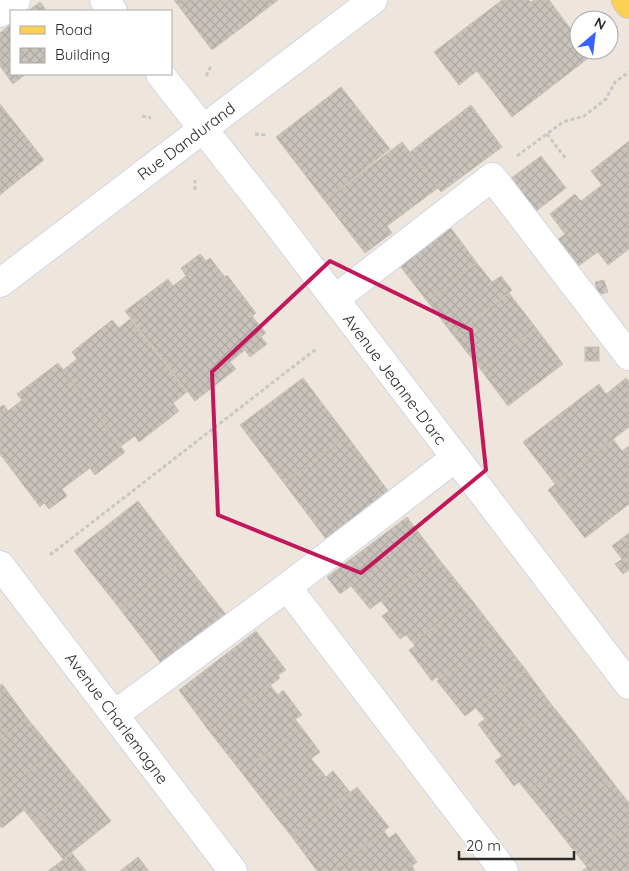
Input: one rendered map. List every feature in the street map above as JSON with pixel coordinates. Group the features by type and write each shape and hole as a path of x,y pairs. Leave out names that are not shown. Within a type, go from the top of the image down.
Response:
{"main road":[{"path":"626,0 629,4"}],"street":[{"path":"0,12 16,0"},
{"name":"Rue Dandurand","path":"0,283 373,0"},
{"name":"Avenue Jeanne-D'arc","path":"161,75 335,299 629,685"},
{"path":"335,299 492,176 629,356"},
{"path":"114,715 287,587 455,458"},
{"name":"Avenue Charlemagne","path":"0,565 233,871"},
{"path":"287,587 504,871"}],"path":[{"path":"206,77 211,66"},
{"path":"517,156 563,122 584,116 606,99 615,82 629,72"},
{"path":"255,134 266,135"},
{"path":"547,134 566,159"},
{"path":"195,180 195,190"},
{"path":"50,555 316,349"}],"highlighted area":[{"path":"330,261 471,330 486,470 361,573 218,515 212,372"}],"building":[{"path":"174,0 244,0 257,16 212,50"},
{"path":"244,0 278,0 257,16"},
{"path":"502,0 529,0 531,2 534,0 549,0 569,27 569,60 586,60 512,117 477,71 459,85 434,52"},
{"path":"40,2 46,10 29,10"},
{"path":"10,25 10,75 25,75 13,84 0,66 0,33"},
{"path":"341,87 390,149 325,201 276,137"},
{"path":"0,104 44,160 11,186 0,172"},
{"path":"471,105 502,147 441,192 410,152"},
{"path":"629,141 629,249 608,265 598,252 577,267 556,241 565,234 550,214 575,194 581,201 602,185 591,171"},
{"path":"402,142 438,188 387,226 392,233 365,253 325,201"},
{"path":"541,156 566,188 535,212 510,179"},
{"path":"0,172 11,186 0,195"},
{"path":"450,227 477,263 427,301 400,266"},
{"path":"200,254 206,261 210,258 225,277 227,275 256,313 252,316 266,333 261,337 267,344 250,357 245,350 230,362 236,369 195,401 125,311 168,279 173,286 186,276 181,268"},
{"path":"477,263 492,282 501,276 512,290 454,336 427,301"},
{"path":"604,280 608,292 598,295 595,282"},
{"path":"509,293 536,328 481,370 454,336"},
{"path":"130,319 187,392 173,403 179,411 139,442 135,436 121,446 63,370 77,359 72,352 112,320 119,328"},
{"path":"536,328 563,364 508,406 481,370"},
{"path":"585,347 599,347 599,361 585,361"},
{"path":"58,363 125,452 95,475 90,468 62,489 67,496 49,509 44,503 40,507 0,454 0,407 4,405 8,411 22,400 17,394"},
{"path":"303,378 347,436 284,483 240,425"},
{"path":"626,378 629,382 629,427 555,484 523,442 599,384 606,394"},
{"path":"347,436 389,492 326,539 284,483"},
{"path":"613,439 622,451 629,446 629,504 585,538 548,490"},
{"path":"138,501 183,560 120,609 74,551"},
{"path":"407,517 438,558 370,609 351,586 340,594 327,577"},
{"path":"629,533 629,570 623,574 615,564 622,559 612,546"},
{"path":"438,558 471,599 413,643 406,635 400,639 382,616 389,611 381,601"},
{"path":"183,560 228,617 164,667 120,609"},
{"path":"471,599 498,634 439,680 437,677 432,681 409,650 415,646 413,643"},
{"path":"256,631 286,670 278,675 280,678 209,731 179,690"},
{"path":"498,634 526,670 465,716 437,681"},
{"path":"526,670 551,704 495,747 478,724 485,719 476,708"},
{"path":"2,684 27,718 0,739 0,685"},
{"path":"270,685 278,695 283,690 302,715 295,719 302,728 242,773 209,731"},
{"path":"551,704 585,746 527,792 519,782 514,786 495,761 502,756 495,747"},
{"path":"27,718 54,751 0,794 0,739"},
{"path":"302,728 320,752 311,759 319,768 269,808 242,773"},
{"path":"585,746 611,780 553,824 527,792"},
{"path":"54,751 82,785 35,824 24,810 2,828 0,826 0,794"},
{"path":"319,768 326,777 333,771 350,792 292,837 269,808"},
{"path":"611,780 629,803 629,824 582,861 553,824"},
{"path":"82,785 111,821 63,859 35,824"},
{"path":"357,787 389,827 331,871 317,871 292,837"},
{"path":"629,824 629,871 582,871 587,867 582,861"},
{"path":"384,831 389,838 396,833 417,862 412,866 415,871 331,871"},
{"path":"72,853 86,871 48,871"},
{"path":"138,857 149,871 120,871"}]}
